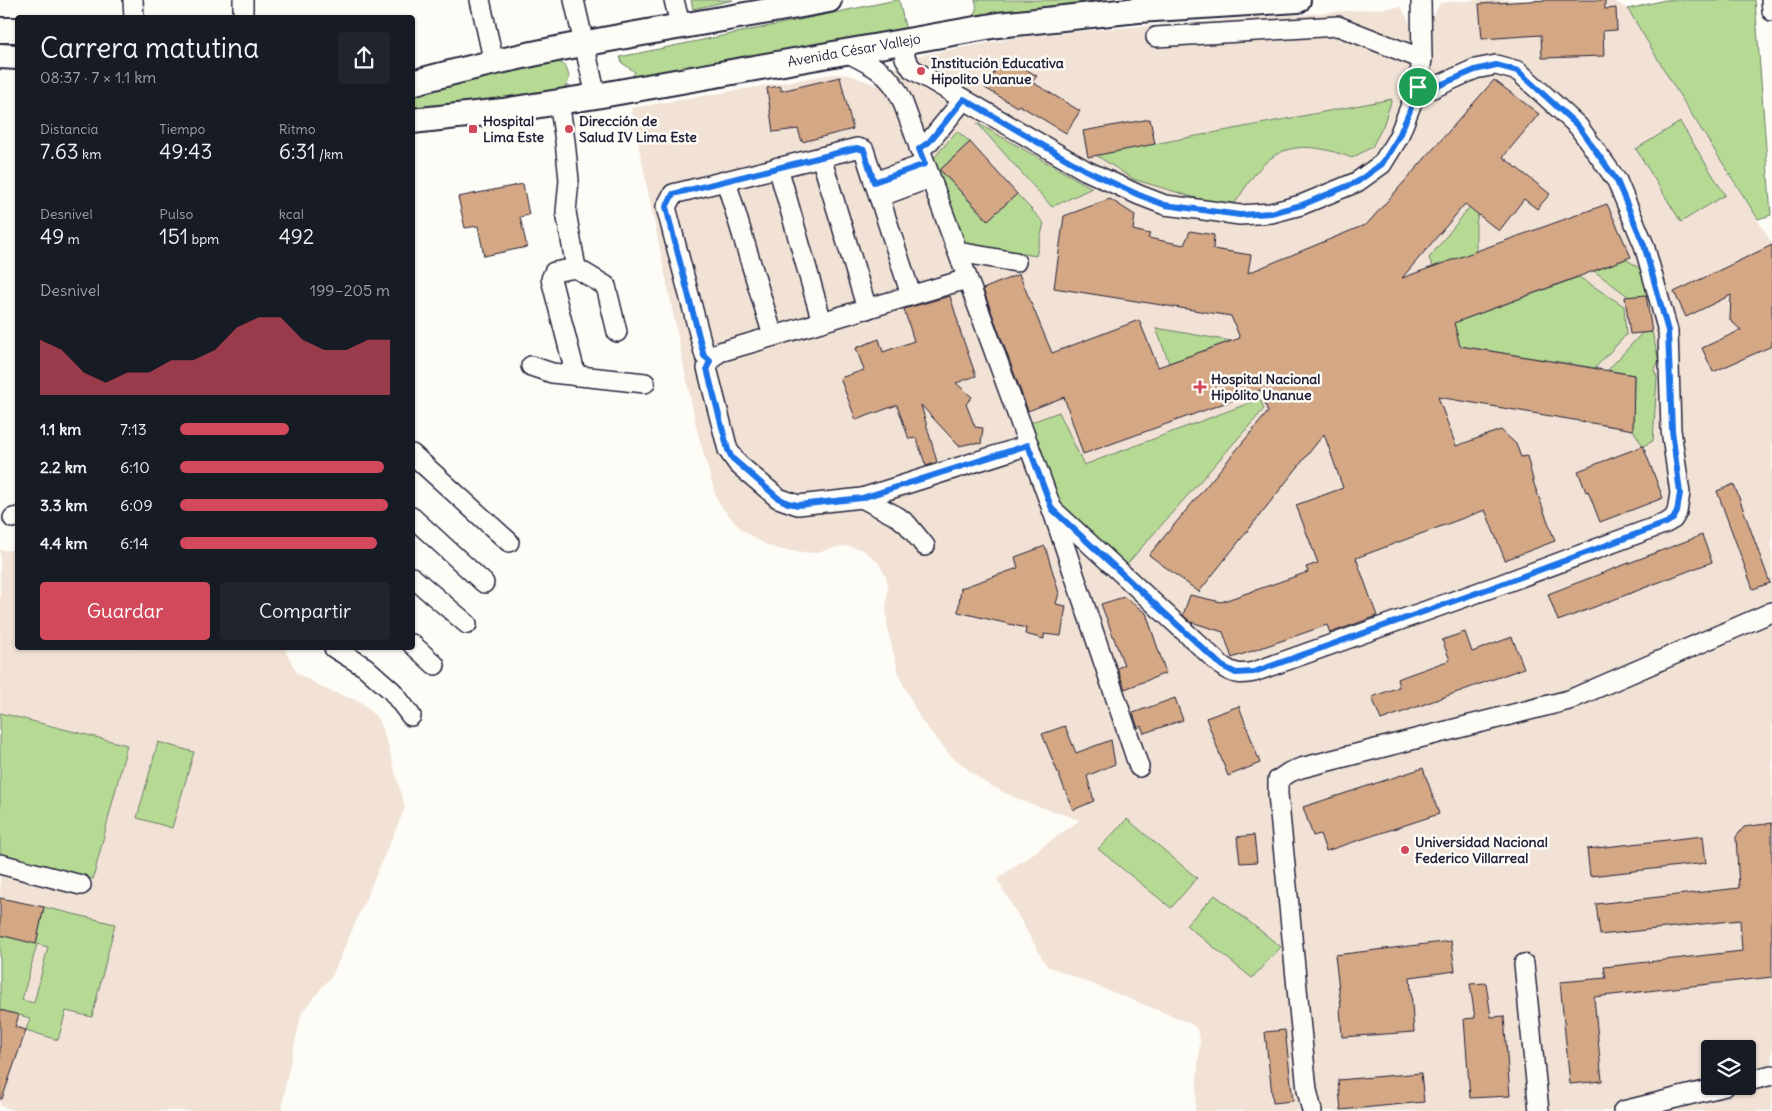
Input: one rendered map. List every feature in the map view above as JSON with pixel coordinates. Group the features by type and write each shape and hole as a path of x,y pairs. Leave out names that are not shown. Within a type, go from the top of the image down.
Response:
{"main road":[{"path":"415,82 584,44 830,0"},
{"name":"Avenida César Vallejo","path":"415,121 596,96 844,51 1007,24 1138,10 1298,0"},
{"path":"0,30 15,30"},
{"path":"0,56 15,58"}],"street":[{"path":"133,0 134,15"},
{"path":"243,15 244,0"},
{"path":"480,0 494,63"},
{"path":"574,0 596,96"},
{"path":"674,0 680,28"},
{"path":"904,41 905,58 912,69 1085,170 1165,205 1240,215 1271,213 1302,205 1357,182 1382,164 1398,138 1418,87 1422,59 1421,0"},
{"path":"1771,0 1772,11"},
{"path":"1156,37 1338,26 1422,59"},
{"path":"844,51 868,63 896,86 1052,509 1139,767"},
{"path":"1052,509 1222,666 1236,673 1244,674 1263,669 1499,585 1673,519 1677,512 1680,493 1672,430 1668,331 1644,245 1617,181 1578,126 1518,71 1496,65 1475,70 1433,88 1418,87"},
{"path":"925,164 929,142 964,99"},
{"path":"559,102 569,180 566,212 576,268"},
{"path":"710,361 704,356 666,207 673,194 857,148 864,150 911,295"},
{"path":"821,157 867,309"},
{"path":"876,189 925,164"},
{"path":"778,168 822,322"},
{"path":"726,181 773,336"},
{"path":"958,252 1016,262"},
{"path":"576,376 551,279 554,272 576,268 606,286 617,332"},
{"path":"967,279 714,355 707,368 728,450 738,464 778,498 798,505 862,498 1028,445"},
{"path":"531,366 552,373 645,383"},
{"path":"416,462 509,542"},
{"path":"862,498 898,517 907,524 926,546"},
{"path":"415,519 484,583"},
{"path":"415,579 467,624"},
{"path":"1312,1111 1307,1090 1302,1047 1278,780 1290,772 1301,768 1569,700 1772,612"},
{"path":"415,647 435,665"},
{"path":"337,650 365,668 392,691 411,716"},
{"path":"0,864 81,885"},
{"path":"1524,964 1539,1111"},
{"path":"1756,1079 1772,1075"},
{"path":"1623,1111 1701,1092"}],"shaded area":[{"name":"Hospital Nacional Hipólito Unanue","path":"1474,0 1612,0 1628,9 1772,243 1772,1111 1195,1111 1200,1039 1196,1028 1190,1023 1047,966 997,879 1080,820 1022,801 984,782 950,755 921,720 900,678 888,632 886,609 888,585 878,562 863,550 853,547 843,546 813,553 781,550 766,545 742,530 723,509 716,497 697,430 631,108 834,74 850,75 876,85 905,58 1020,37 1401,7 1410,23 1430,22 1440,3"},
{"path":"0,550 15,550 15,650 285,650 297,673 325,689 361,702 379,720 388,745 405,808 333,974 302,1012 286,1081 282,1111 17,1111 0,1106"}],"green space":[{"path":"691,0 733,0 693,9"},
{"path":"899,0 906,31 627,84 635,72 622,63 620,57"},
{"path":"975,0 1145,0 970,18 976,10"},
{"path":"1665,0 1755,0 1771,215 1758,219 1675,88 1628,9"},
{"path":"549,61 562,63 569,77 567,85 562,91 415,111 415,94"},
{"path":"1392,99 1383,126 1372,147 1352,158 1318,148 1307,147 1296,148 1275,155 1261,167 1235,203 1206,201 1133,179 1096,155"},
{"path":"1680,122 1725,195 1681,222 1636,149"},
{"path":"977,123 1092,188 1052,207"},
{"path":"957,131 970,142 940,170 987,220 1017,194 1044,223 1036,256 962,243 934,158"},
{"path":"1477,198 1481,200 1476,223 1476,252 1433,267 1429,258"},
{"path":"1626,259 1642,270 1648,295 1629,297 1594,271"},
{"path":"1579,277 1624,306 1626,335 1595,368 1454,345 1457,335 1454,323"},
{"path":"1156,328 1231,341 1169,363"},
{"path":"1652,332 1659,361 1654,370 1657,377 1653,441 1643,446 1633,430 1634,375 1608,370 1642,333"},
{"path":"1260,399 1264,409 1127,564 1058,503 1029,423 1059,412 1084,465"},
{"path":"0,713 127,745 93,879 0,855"},
{"path":"158,742 194,752 172,828 137,818"},
{"path":"1127,819 1197,878 1171,908 1098,849"},
{"path":"1215,895 1281,947 1252,978 1186,925"},
{"path":"44,907 115,924 92,1017 66,1011 58,1040 26,1030 30,1018 0,1010 0,935 36,943","holes":["37,944 48,947 34,1003 22,1000"]}],"building":[{"path":"1546,0 1605,0 1605,9 1616,8 1617,30 1603,31 1604,56 1542,58 1541,35 1482,39 1479,4"},
{"path":"1004,56 1037,76 1032,82 1080,111 1066,133 1019,105 1017,107 985,88"},
{"path":"840,77 853,129 802,142 798,129 773,132 767,88 781,86 781,91"},
{"path":"1494,80 1539,114 1503,157 1550,194 1537,209 1524,199 1499,231 1465,204 1402,278 1607,204 1631,257 1454,323 1460,346 1634,375 1633,430 1438,397 1456,446 1501,430 1516,444 1521,457 1527,456 1534,484 1555,541 1505,560 1485,510 1356,558 1377,616 1330,633 1327,625 1232,658 1223,632 1191,622 1183,615 1190,595 1221,602 1308,572 1306,567 1318,563 1296,505 1343,488 1324,434 1199,592 1149,555 1268,412 1261,390 1083,454 1064,397 1028,411 983,289 1019,274 1052,353 1139,320 1158,367 1240,338 1231,316 1054,288 1064,216 1110,199 1135,215 1133,230 1150,234 1148,238 1184,245 1190,231 1214,235 1213,249 1251,255 1248,273 1367,224"},
{"path":"1150,119 1155,144 1088,157 1083,131"},
{"path":"970,142 1017,194 988,220 940,170"},
{"path":"523,184 529,215 520,217 527,247 484,256 478,226 465,228 458,197"},
{"path":"1772,245 1772,346 1713,372 1702,348 1741,330 1730,320 1731,295 1686,317 1674,292"},
{"path":"1646,295 1652,332 1630,334 1625,297"},
{"path":"950,296 976,376 956,383 972,397 966,404 975,427 983,428 981,444 973,443 959,446 921,405 937,462 926,466 916,438 909,439 897,405 856,420 840,378 864,370 856,348 879,339 883,352 914,341 904,309"},
{"path":"1643,446 1663,498 1600,522 1578,471"},
{"path":"1734,484 1770,583 1753,589 1717,491"},
{"path":"1702,535 1712,562 1558,621 1548,594"},
{"path":"1045,546 1059,593 1056,604 1066,606 1061,636 1044,634 1044,639 1025,634 1026,628 958,612 961,588 1018,568 1015,557"},
{"path":"1124,597 1146,613 1166,673 1125,689 1117,668 1124,665 1101,604"},
{"path":"1465,632 1472,652 1512,637 1524,668 1381,720 1372,697 1399,687 1397,679 1450,660 1442,640"},
{"path":"1175,698 1183,720 1144,733 1141,726 1138,728 1133,713"},
{"path":"1239,706 1260,763 1228,776 1206,718"},
{"path":"1065,726 1076,753 1111,740 1115,764 1087,776 1094,801 1073,810 1042,734"},
{"path":"1423,768 1439,814 1326,851 1320,834 1313,836 1303,807"},
{"path":"1772,823 1772,977 1594,997 1602,1081 1570,1084 1560,982 1606,978 1604,967 1742,951 1740,920 1600,935 1596,904 1739,888 1736,837 1744,827"},
{"path":"1254,835 1257,862 1240,863 1237,837"},
{"path":"1703,836 1706,863 1590,876 1587,849"},
{"path":"0,898 44,907 36,944 0,935"},
{"path":"1451,941 1455,971 1410,977 1414,1032 1342,1037 1341,1007 1335,955"},
{"path":"1486,983 1491,1017 1504,1016 1510,1096 1470,1098 1464,1019 1475,1018 1470,984"},
{"path":"0,1010 19,1015 15,1027 26,1030 2,1099 0,1099"},
{"path":"1285,1030 1293,1101 1273,1103 1265,1032"},
{"path":"1421,1073 1424,1102 1341,1110 1338,1080"}],"place":[{"name":"Institución Educativa Hipolito Unanue","path":"921,71"},
{"name":"Hospital Lima Este","path":"473,129"},
{"name":"Dirección de Salud IV Lima Este","path":"569,129"},
{"name":"Hospital Nacional Hipólito Unanue","path":"1200,387"},
{"name":"Universidad Nacional Federico Villarreal","path":"1405,850"}],"route":[{"path":"1496,65 1518,71 1578,126 1617,181 1644,245 1668,331 1672,430 1680,493 1677,512 1673,519 1499,585 1244,674 1228,671 1222,666 1052,509 1028,445 862,498 798,505 778,498 732,458 728,450 709,377 707,368 710,361 704,356 666,207 673,194 857,148 864,150 874,182 925,164 919,149 929,142 964,99 1085,170 1165,205 1240,215 1271,213 1302,205 1330,194 1357,182 1382,164 1398,138 1418,87 1433,88 1475,70 1496,65"}]}
